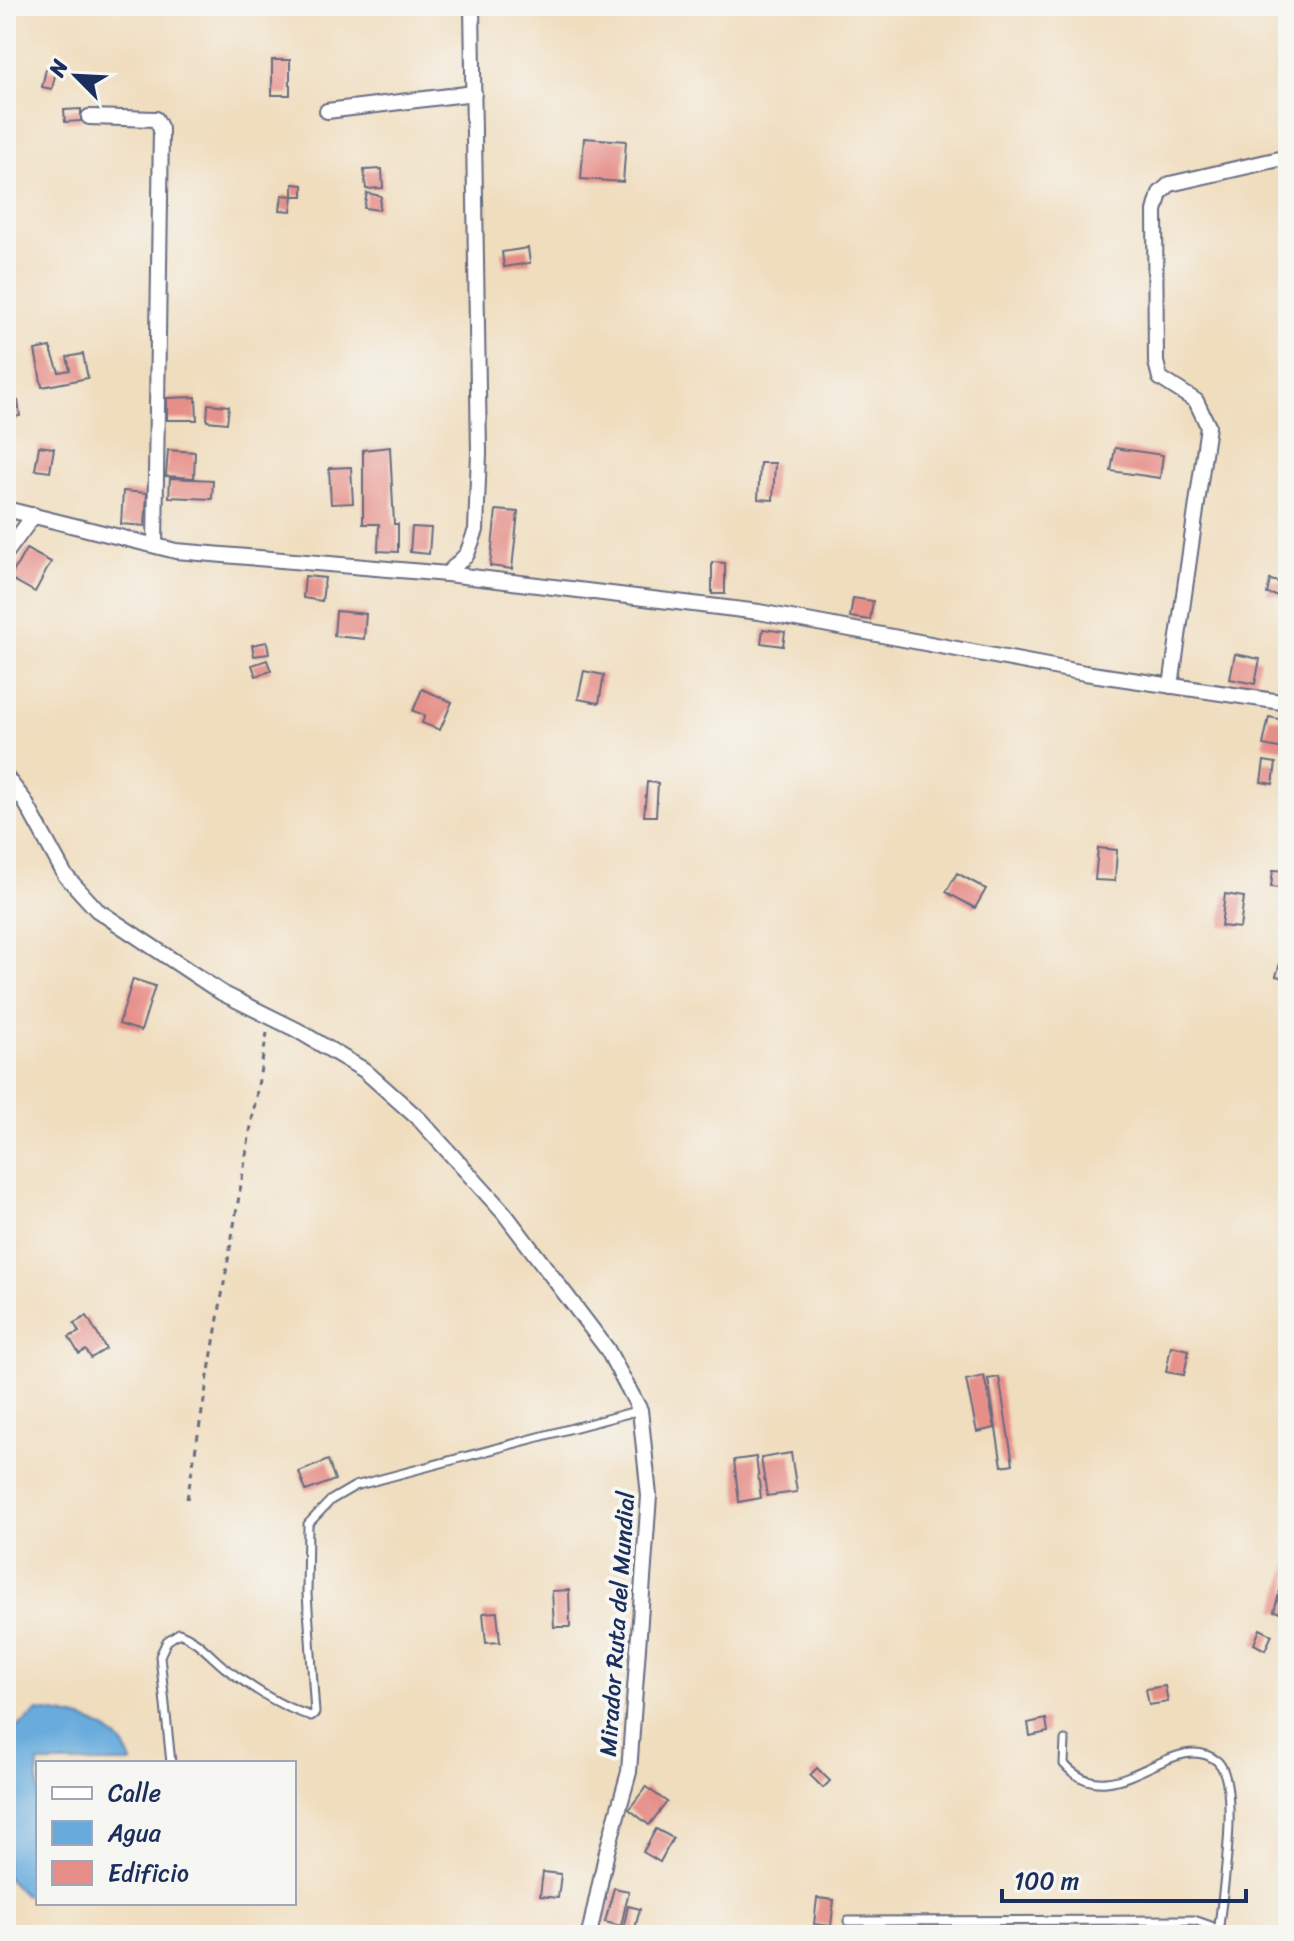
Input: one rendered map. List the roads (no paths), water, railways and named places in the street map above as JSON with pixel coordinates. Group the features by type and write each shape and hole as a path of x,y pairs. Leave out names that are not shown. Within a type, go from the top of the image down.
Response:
{"street":[{"path":"447,574 467,554 476,530 479,453 472,6"},
{"path":"327,111 474,93"},
{"path":"89,117 156,119 161,129 155,545"},
{"path":"1171,686 1208,426 1196,401 1160,378 1158,370 1155,211 1160,193 1170,184 1288,157"},
{"path":"6,509 176,551 447,574 759,612 1171,686 1288,703"},
{"path":"6,553 34,515"},
{"name":"Mirador Ruta del Mundial","path":"6,777 24,800 65,875 97,910 222,993 364,1070 420,1120 504,1213 607,1349 640,1410 649,1496 629,1772 607,1851 589,1935"}],"lane":[{"path":"171,1761 160,1656 167,1641 179,1633 191,1637 224,1667 261,1692 303,1714 311,1716 315,1713 307,1594 308,1524 331,1500 355,1486 640,1410"},
{"path":"1065,1740 1064,1764 1073,1774 1104,1784 1122,1780 1169,1758 1190,1755 1213,1758 1221,1765 1230,1795 1218,1935"},
{"path":"848,1921 1194,1920 1211,1926 1218,1935"}],"water":[{"path":"38,1711 66,1715 106,1730 126,1749 131,1761 36,1761 36,1894 24,1895 6,1876 6,1736"}]}
